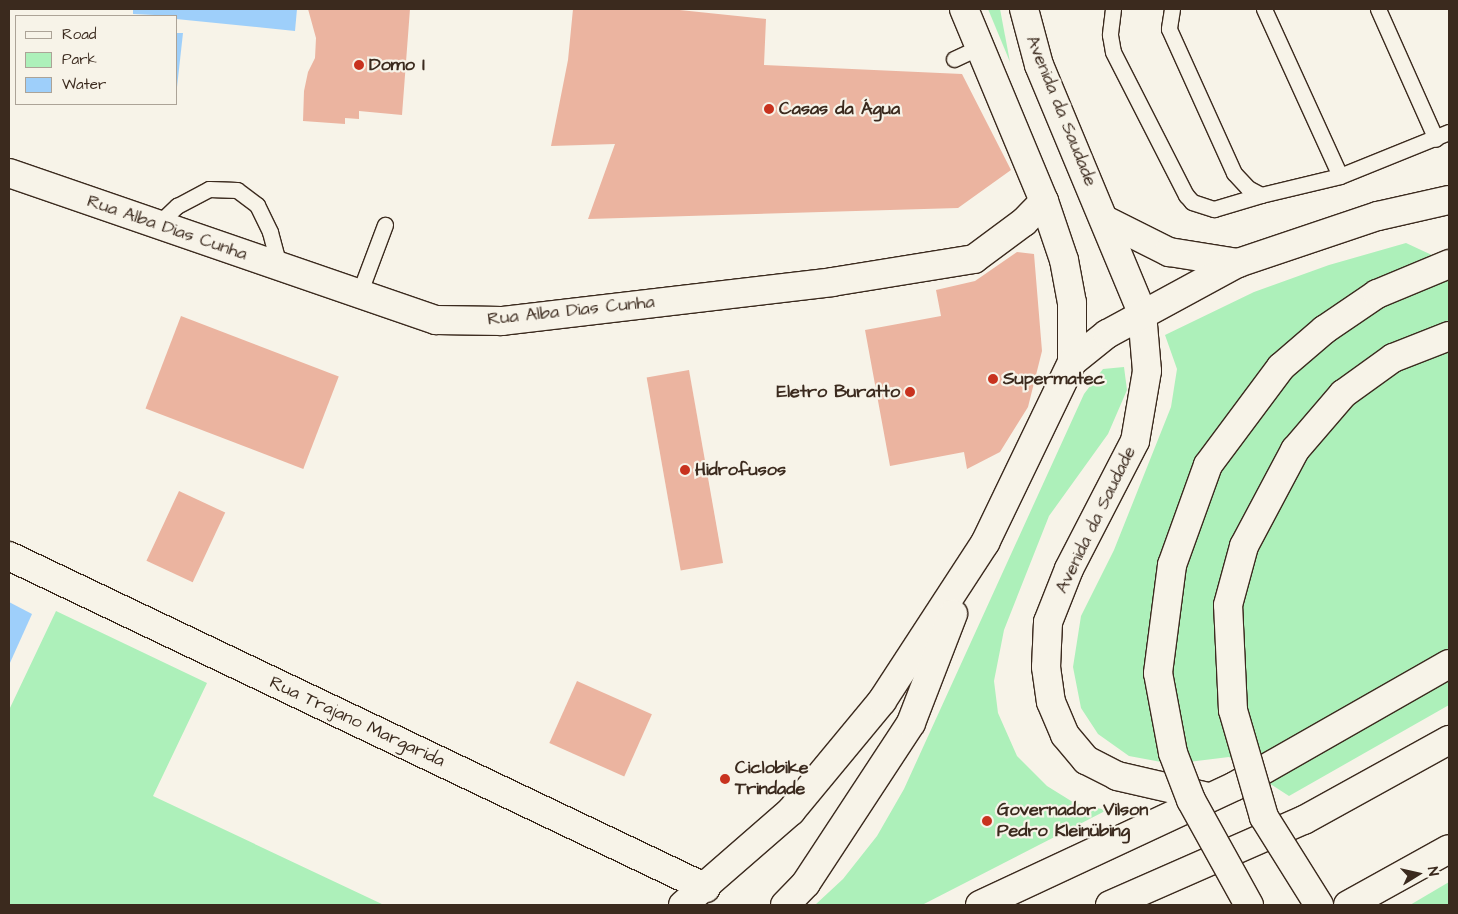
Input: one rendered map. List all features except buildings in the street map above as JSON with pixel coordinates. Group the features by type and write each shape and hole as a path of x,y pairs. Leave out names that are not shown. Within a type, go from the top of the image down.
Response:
{"main road":[{"path":"964,9 1044,201 1067,278 1072,303 1072,362"},
{"name":"Avenida da Saudade","path":"1024,9 1039,65 1142,312 1148,371 1135,441 1073,561 1048,622 1046,667 1051,702 1065,735 1086,760 1117,776 1152,786 1212,798"},
{"name":"Rua Alba Dias Cunha","path":"9,173 436,320 502,321 832,282 974,259 1024,222 1044,201"},
{"path":"785,905 806,883 911,723 972,564 1072,362 1106,334 1142,312 1238,263 1378,216 1449,200"},
{"path":"1105,220 1169,252 1238,263"},
{"path":"1249,905 1191,800 1173,753 1158,673 1172,565 1208,465 1281,367 1324,330 1377,294 1449,264"},
{"path":"1319,905 1264,817 1233,710 1228,605 1244,546 1295,450 1343,394 1393,358 1449,336"},
{"name":"Rua Trajano Margarida","path":"9,556 706,888"},
{"path":"683,905 706,888 792,811 870,716 972,564"},
{"path":"980,905 1212,798 1449,664"},
{"path":"1110,905 1304,820 1449,740"},
{"path":"1348,905 1449,849"}],"lane":[{"path":"1113,9 1110,35 1113,52 1186,195 1192,202 1214,210 1261,195 1340,176 1442,136 1378,9"},
{"path":"1172,9 1169,29 1234,173 1248,188 1261,195"},
{"path":"1264,9 1340,176"},
{"path":"954,59 980,47"},
{"path":"157,224 177,206 208,189 237,190 256,206 270,232 279,266"},
{"path":"359,294 384,225"}],"green space":[{"path":"988,9 1000,9 1010,62"},
{"path":"1406,243 1449,263 1449,705 1289,796 1229,757 1172,764 1129,756 1098,734 1081,708 1073,667 1081,616 1114,550 1171,407 1177,369 1165,335 1254,292 1329,265"},
{"path":"1124,367 1127,390 1108,434 1049,516 1004,630 994,681 998,713 1017,756 1047,786 1076,804 1107,810 922,905 815,905 843,879 877,836 904,789 1084,394 1103,369"},
{"path":"56,611 207,683 153,796 384,905 9,905 9,710"},
{"path":"1449,882 1449,905 1410,905"}],"water":[{"path":"133,9 297,9 295,31 178,19 178,15 133,14"},
{"path":"178,33 183,33 178,78"},
{"path":"9,602 32,614 9,665"}],"place":[{"name":"Domo I","path":"359,65"},
{"name":"Casas da Água","path":"769,109"},
{"name":"Supermatec","path":"993,379"},
{"name":"Eletro Buratto","path":"910,392"},
{"name":"Hidrofusos","path":"685,470"},
{"name":"Ciclobike Trindade","path":"725,779"},
{"name":"Governador Vilson Pedro Kleinübing","path":"987,821"}]}
